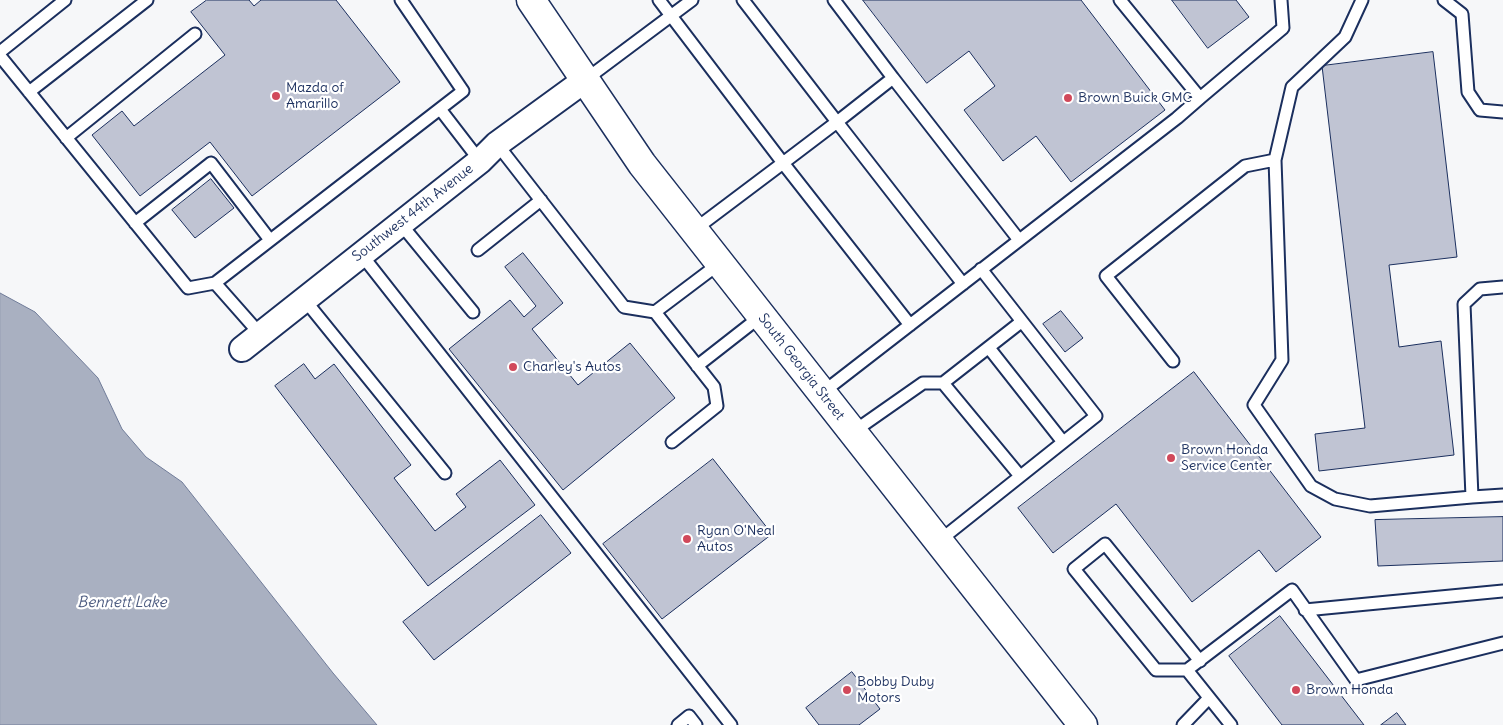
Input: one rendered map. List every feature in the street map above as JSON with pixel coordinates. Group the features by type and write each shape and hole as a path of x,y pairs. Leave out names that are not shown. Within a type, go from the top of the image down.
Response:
{"main road":[{"name":"South Georgia Street","path":"531,0 642,164 1083,725"}],"street":[{"name":"Southwest 44th Avenue","path":"251,341 480,161 497,144 585,80"}],"lane":[{"path":"0,52 65,0"},
{"path":"29,92 147,0"},
{"path":"0,56 188,288 215,283 463,91 400,0"},
{"path":"659,0 910,325"},
{"path":"585,80 692,0"},
{"path":"744,0 963,284"},
{"path":"834,0 1019,240"},
{"path":"1120,0 1200,98"},
{"path":"822,393 1177,118 1283,28 1281,0"},
{"path":"1362,0 1345,37 1292,87 1276,160 1282,360 1254,405 1311,486 1335,499 1370,506 1503,495"},
{"path":"1444,0 1462,14 1468,92 1480,110 1503,112"},
{"path":"66,138 195,34"},
{"path":"694,230 893,78"},
{"path":"440,109 480,161"},
{"path":"497,144 624,307 656,312 714,387 717,406 672,442"},
{"path":"1172,361 1106,276 1245,166 1276,160"},
{"path":"135,223 211,162 270,240"},
{"path":"478,250 541,200"},
{"path":"400,222 473,312"},
{"path":"361,254 731,725"},
{"path":"656,312 720,263"},
{"path":"938,541 1096,416 981,270"},
{"path":"215,283 251,341"},
{"path":"1472,497 1464,304 1480,289 1503,286"},
{"path":"304,300 445,473"},
{"path":"698,366 761,316"},
{"path":"853,432 923,383 943,383 1021,322"},
{"path":"989,348 1063,442"},
{"path":"943,383 1020,476"},
{"path":"1200,660 1105,544 1074,569 1156,670 1187,670 1292,590 1356,680 1503,643"},
{"path":"1306,610 1503,591"},
{"path":"1187,670 1231,725"},
{"path":"1183,725 1209,698"},
{"path":"678,725 689,716 696,725"}],"water":[{"name":"Bennett Lake","path":"0,293 35,312 98,378 122,429 146,457 182,482 333,673 377,725 0,725"}],"building":[{"name":"Mazda of Amarillo","path":"207,0 249,0 254,6 261,0 336,0 400,82 252,196 210,142 140,196 92,135 122,111 134,126 225,55 191,12"},
{"name":"Brown Buick GMC","path":"863,0 1081,0 1165,110 1071,182 1036,136 1003,161 964,110 995,86 969,51 927,83"},
{"path":"1172,0 1236,0 1249,17 1208,48"},
{"path":"1433,52 1457,257 1389,265 1399,347 1441,341 1454,455 1319,471 1315,434 1365,428 1322,66"},
{"path":"211,179 234,208 195,238 172,210"},
{"name":"Charley's Autos","path":"523,253 563,303 532,329 578,385 630,343 675,398 563,490 449,349 510,300 524,317 536,306 505,267"},
{"path":"1061,311 1083,338 1065,352 1043,324"},
{"path":"304,364 315,379 334,364 411,465 394,478 435,531 466,507 456,494 500,460 535,505 428,586 275,386"},
{"name":"Brown Honda Service Center","path":"1194,372 1321,537 1276,572 1259,550 1192,602 1116,504 1053,553 1018,508"},
{"name":"Ryan O'Neal Autos","path":"713,459 772,534 662,619 603,544"},
{"path":"541,515 571,553 434,660 403,622"},
{"path":"1503,517 1503,561 1378,566 1375,520"},
{"name":"Brown Honda","path":"1280,616 1364,725 1282,725 1229,656"},
{"name":"Bobby Duby Motors","path":"852,672 880,709 859,725 819,725 806,708"},
{"name":"Brown Honda","path":"1397,713 1406,725 1381,725"}],"place":[{"name":"Mazda of Amarillo","path":"276,96"},
{"name":"Brown Buick GMC","path":"1068,98"},
{"name":"Charley's Autos","path":"513,367"},
{"name":"Brown Honda Service Center","path":"1171,458"},
{"name":"Ryan O'Neal Autos","path":"687,539"},
{"name":"Bobby Duby Motors","path":"847,690"},
{"name":"Brown Honda","path":"1296,690"}]}
